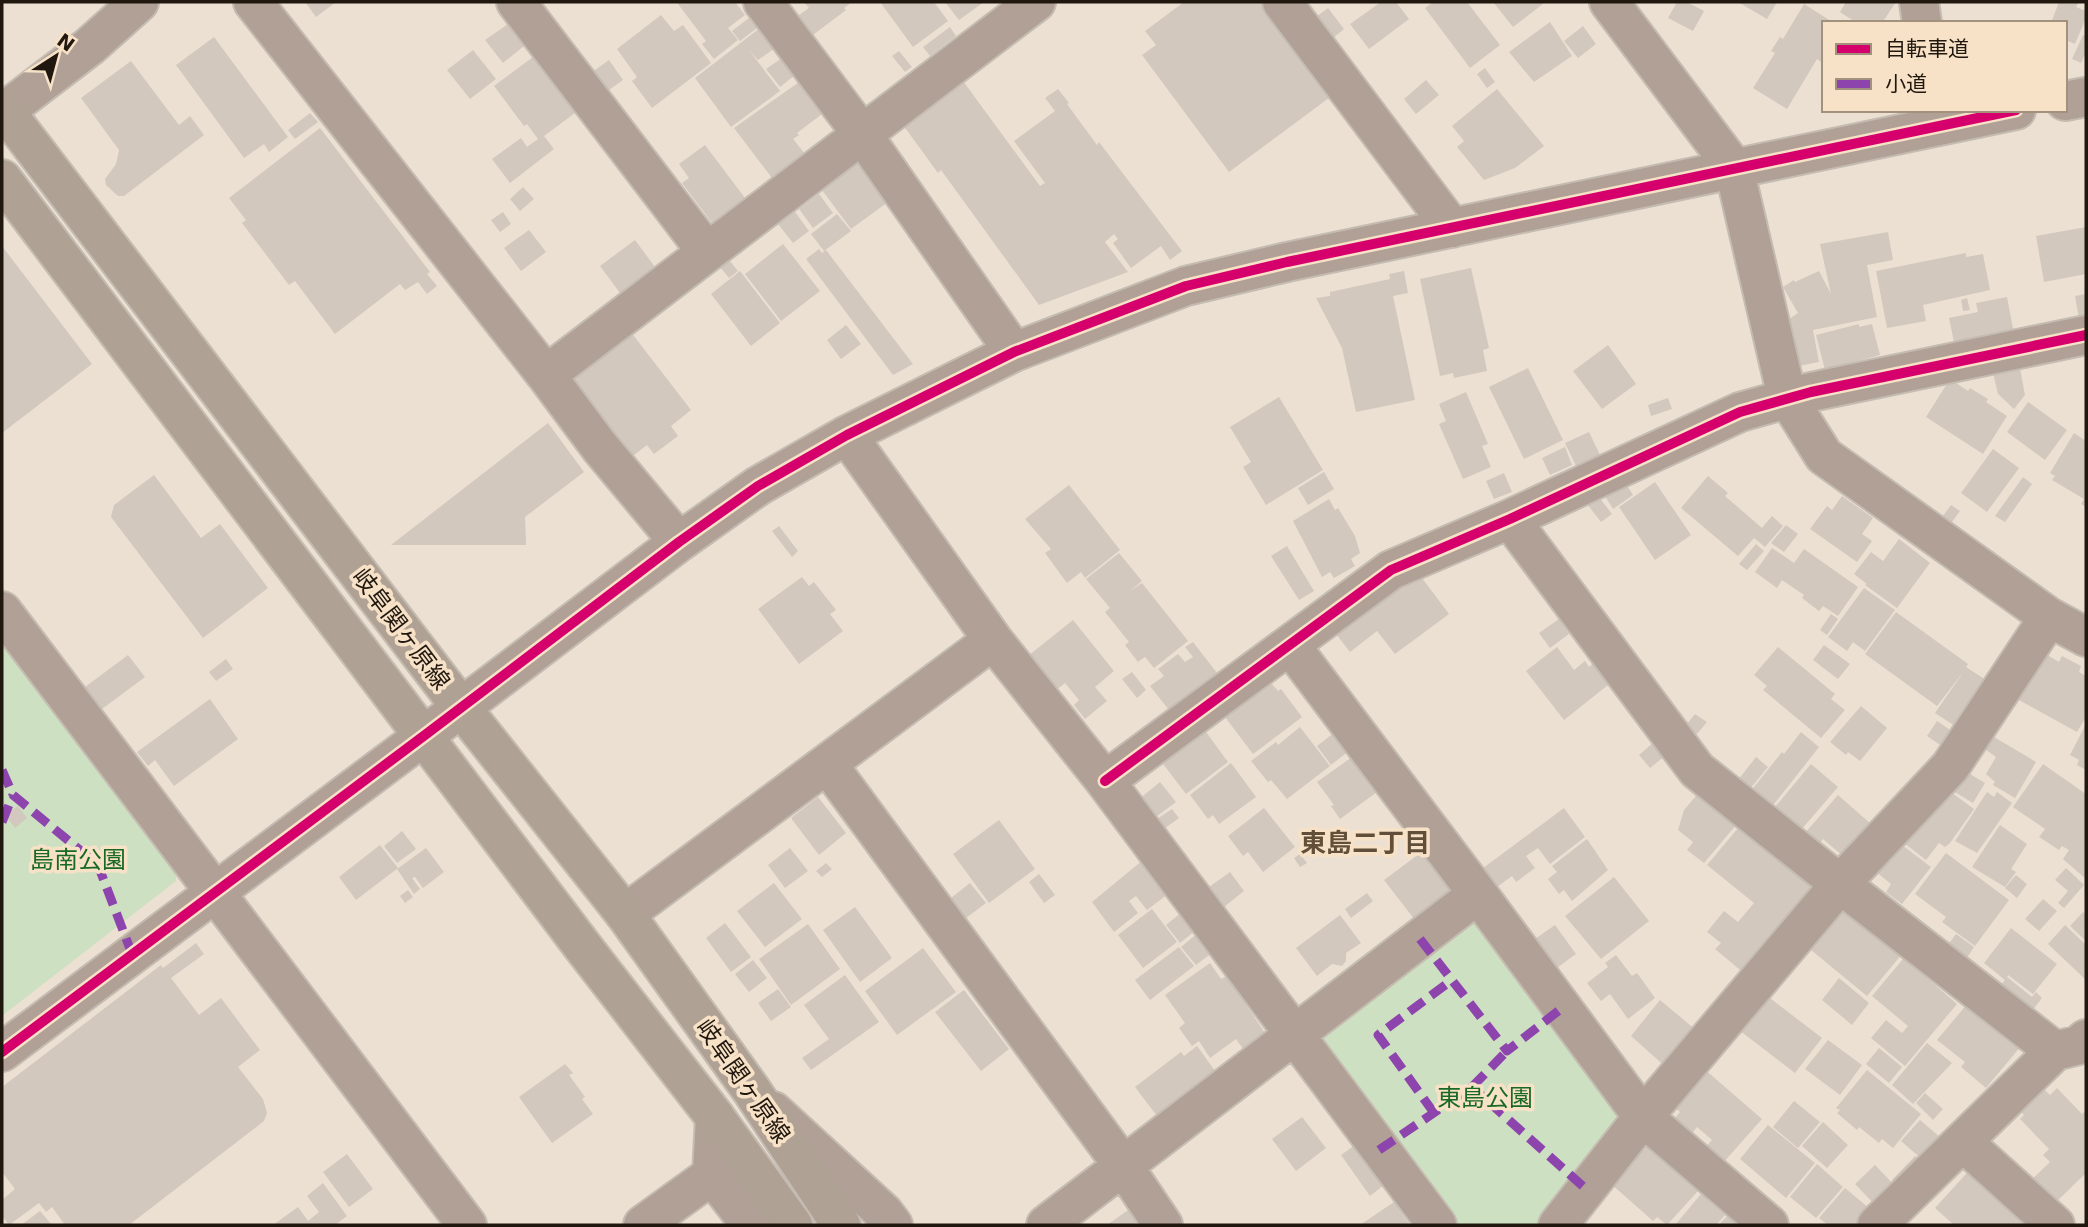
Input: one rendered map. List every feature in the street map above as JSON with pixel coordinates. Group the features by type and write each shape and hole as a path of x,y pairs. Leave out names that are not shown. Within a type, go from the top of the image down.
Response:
{"main road":[{"name":"岐阜関ヶ原線","path":"4,109 460,706 625,914 752,1091 841,1225"},
{"name":"岐阜関ヶ原線","path":"2,179 583,947 715,1116 793,1225"}],"street":[{"path":"4,109 90,46 139,2"},
{"path":"253,2 599,446 679,542"},
{"path":"516,2 707,252"},
{"path":"763,2 862,134 1014,352"},
{"path":"1282,2 1452,228"},
{"path":"1609,2 1734,169 1787,397 1824,456 2049,617 2086,637"},
{"path":"1919,2 1922,21"},
{"path":"546,375 1031,3"},
{"path":"2067,101 2086,97"},
{"path":"2,1052 679,542 758,486 847,435 1014,352 1186,286 1287,262 1734,169 1936,118 1996,112"},
{"path":"1105,781 1391,570 1510,519 1740,412 1787,397 2086,335"},
{"path":"847,435 993,640 1105,781 1437,1225"},
{"path":"1510,519 1697,770 1840,884 2071,1045 1963,1142 1877,1225"},
{"path":"2,611 467,1225"},
{"path":"1558,1225 1643,1117 1840,884 1950,767 2049,617"},
{"path":"625,914 993,640"},
{"path":"1290,645 1643,1117 1769,1225"},
{"path":"828,765 1124,1167 1163,1225"},
{"path":"1046,1225 1478,894"},
{"path":"752,1091 884,1213 893,1225"},
{"path":"715,1116 712,1175 751,1225"},
{"path":"1963,1142 2055,1225"},
{"path":"643,1225 712,1175"}],"green space":[{"name":"島南公園","path":"2,631 177,868 176,881 2,1016"},
{"name":"東島公園","path":"1475,917 1618,1106 1620,1121 1540,1225 1455,1225 1317,1041"}],"building":[{"path":"305,2 336,2 316,17"},
{"path":"735,2 745,15 728,28 738,40 714,59 702,44 706,41 678,4"},
{"path":"804,2 852,2 844,8 846,10 809,38 795,18 809,8"},
{"path":"880,2 934,2 948,21 913,47"},
{"path":"945,2 984,2 959,20"},
{"path":"1184,2 1269,2 1337,92 1229,172 1142,55 1156,45 1145,31"},
{"path":"1381,2 1396,2 1409,19 1369,49 1350,24"},
{"path":"1433,2 1467,2 1500,45 1470,68 1425,8"},
{"path":"1493,2 1542,2 1543,4 1513,27"},
{"path":"1677,2 1687,2 1704,11 1693,31 1668,18"},
{"path":"1738,2 1777,2 1767,19"},
{"path":"1846,2 1896,2 1883,21 1854,21 1840,12"},
{"path":"2059,2 2079,2 2076,7 2086,11 2086,18 2075,44 2067,41 2067,21 2052,21"},
{"path":"1804,4 1831,21 1822,21 1822,63 1817,59 1787,109 1753,88 1775,53 1771,51 1780,37 1783,39"},
{"path":"1328,8 1344,29 1332,39 1316,17"},
{"path":"661,15 674,31 683,25 711,63 652,108 632,81 637,77 617,49"},
{"path":"749,18 757,28 740,41 732,31"},
{"path":"1550,22 1572,56 1534,82 1509,52"},
{"path":"508,24 524,46 503,63 485,40"},
{"path":"1583,26 1596,44 1578,58 1564,41"},
{"path":"950,27 956,36 930,56 923,47"},
{"path":"760,28 775,48 758,60 749,50 780,91 731,127 695,78"},
{"path":"2083,35 2086,36 2086,52 2081,63 2072,59"},
{"path":"214,37 288,137 269,152 264,144 244,158 176,65"},
{"path":"473,50 496,79 470,99 447,70"},
{"path":"899,51 912,67 905,72 892,56"},
{"path":"537,54 579,110 544,136 554,149 510,183 492,159 521,138 527,147 538,139 527,124 524,126 494,86"},
{"path":"782,58 795,75 780,87 766,69"},
{"path":"609,60 623,80 606,92 591,73"},
{"path":"131,61 179,125 190,116 204,135 124,196 118,196 106,185 105,179 116,164 119,150 81,98"},
{"path":"1485,68 1495,82 1487,88 1477,74"},
{"path":"802,80 826,111 793,139 805,154 772,178 734,128"},
{"path":"1426,80 1439,95 1416,114 1404,99"},
{"path":"963,81 1040,186 1045,183 1014,141 1055,111 1045,98 1058,89 1097,145 1099,142 1182,251 1170,260 1161,246 1131,268 1113,243 1118,239 1114,234 1105,242 1128,272 1039,305 941,170 938,173 903,125"},
{"path":"1497,89 1544,146 1515,168 1484,180 1457,147 1464,141 1452,126"},
{"path":"310,113 318,122 295,139 288,130"},
{"path":"320,128 430,272 427,274 437,286 427,294 418,282 405,290 400,284 335,334 295,281 289,285 242,223 246,220 229,198"},
{"path":"705,145 745,198 712,223 682,183 689,178 679,164"},
{"path":"856,159 888,202 851,229 819,186"},
{"path":"523,187 534,199 520,211 510,199"},
{"path":"819,194 833,213 813,228 799,209"},
{"path":"503,212 511,224 500,232 491,220"},
{"path":"795,212 809,231 793,243 778,224"},
{"path":"837,214 851,231 824,251 811,234"},
{"path":"2086,227 2086,274 2044,282 2036,236"},
{"path":"529,230 546,252 521,271 504,248"},
{"path":"1888,232 1893,260 1867,265 1877,317 1813,330 1819,362 1799,366 1794,334 1786,321 1798,313 1783,287 1819,271 1831,294 1820,244"},
{"path":"635,240 655,267 620,293 600,266"},
{"path":"783,244 820,291 781,321 745,274"},
{"path":"2,246 92,364 2,433"},
{"path":"819,249 822,253 826,250 913,364 893,375 806,259"},
{"path":"1966,253 1966,257 1983,254 1990,290 1923,305 1926,321 1887,328 1876,271"},
{"path":"724,254 738,271 729,278 715,261"},
{"path":"1471,268 1489,348 1483,350 1487,371 1454,378 1453,373 1440,376 1420,279"},
{"path":"740,271 780,323 751,346 711,294"},
{"path":"1404,271 1408,293 1393,296 1415,400 1356,412 1342,348 1316,298 1330,296 1330,292 1390,279 1389,274"},
{"path":"2086,294 2086,318 2079,319 2075,296"},
{"path":"2007,297 2014,334 1955,347 1949,318 1978,312 1976,303"},
{"path":"1967,298 1970,310 1963,311 1961,300"},
{"path":"1859,324 1859,327 1872,324 1880,355 1825,370 1816,335"},
{"path":"846,325 861,344 841,359 827,340"},
{"path":"627,327 691,410 671,426 678,436 654,454 647,445 625,462 567,383"},
{"path":"1608,345 1636,384 1602,409 1573,371"},
{"path":"2019,363 2025,395 2014,409 1998,394 1992,369"},
{"path":"1528,368 1563,440 1524,459 1489,387"},
{"path":"1950,379 1968,391 1970,388 1988,399 1986,402 2007,416 1983,454 1926,417"},
{"path":"1466,392 1488,444 1482,446 1491,467 1463,479 1439,424 1446,421 1439,404"},
{"path":"1279,397 1323,470 1266,505 1243,467 1251,462 1230,427"},
{"path":"1668,398 1672,409 1651,416 1648,405"},
{"path":"2028,402 2067,430 2045,460 2007,432"},
{"path":"548,423 584,472 525,517 526,545 391,545"},
{"path":"1589,432 1600,455 1576,466 1565,443"},
{"path":"2074,433 2086,441 2086,507 2081,504 2084,499 2052,480 2055,476 2050,473"},
{"path":"1565,447 1572,465 1550,475 1542,458"},
{"path":"1993,449 2019,468 1987,512 1961,493"},
{"path":"1324,472 1334,489 1308,505 1298,488"},
{"path":"1504,473 1512,492 1494,499 1486,481"},
{"path":"154,475 201,538 220,524 268,588 203,638 111,517 114,505"},
{"path":"1708,476 1728,493 1725,496 1762,528 1772,516 1783,526 1765,547 1754,538 1738,556 1681,508"},
{"path":"2023,477 2032,484 2005,522 1995,516"},
{"path":"1655,482 1691,535 1655,560 1619,507"},
{"path":"1626,484 1633,495 1613,509 1603,493"},
{"path":"1069,485 1120,550 1085,578 1081,572 1067,583 1045,553 1051,549 1025,519"},
{"path":"1595,492 1612,514 1601,522 1584,500"},
{"path":"1842,496 1873,518 1862,534 1872,541 1857,562 1810,529 1827,506 1832,510"},
{"path":"1329,499 1335,510 1338,508 1355,536 1360,553 1351,559 1355,566 1334,578 1330,572 1322,577 1293,521"},
{"path":"1951,505 1960,511 1949,526 1940,520"},
{"path":"1786,525 1798,534 1784,552 1771,543"},
{"path":"779,526 798,551 792,557 772,531"},
{"path":"1899,539 1930,563 1897,608 1854,574 1871,552 1883,561"},
{"path":"1756,544 1764,551 1747,570 1739,564"},
{"path":"1287,546 1314,591 1299,600 1271,556"},
{"path":"1772,548 1794,563 1804,549 1858,587 1838,616 1823,606 1819,611 1802,598 1804,595 1782,580 1777,588 1755,572"},
{"path":"1119,553 1142,581 1130,591 1142,583 1188,641 1154,668 1145,657 1138,662 1125,645 1129,642 1105,612 1110,608 1086,579"},
{"path":"1419,574 1449,614 1395,654 1377,631 1350,652 1333,630"},
{"path":"802,577 809,586 814,582 836,610 830,614 843,631 799,664 758,609"},
{"path":"1864,588 1895,610 1865,651 1853,642 1847,651 1828,637"},
{"path":"1896,612 1989,682 1958,728 1935,713 1964,671 1937,706 1865,654"},
{"path":"1831,614 1838,619 1827,635 1820,630"},
{"path":"1559,619 1569,634 1550,648 1539,633"},
{"path":"1073,620 1114,671 1095,687 1107,701 1085,719 1074,705 1079,700 1065,683 1055,691 1028,656"},
{"path":"1193,642 1217,673 1169,710 1150,686 1164,676 1158,669 1178,654 1185,662 1193,657 1185,647"},
{"path":"1824,645 1850,664 1838,679 1813,660"},
{"path":"1557,647 1574,670 1585,661 1589,667 1597,660 1613,681 1564,720 1526,671"},
{"path":"1778,647 1835,694 1831,699 1845,710 1821,738 1763,690 1767,686 1754,675"},
{"path":"2042,652 2059,662 2062,656 2081,666 2079,672 2086,676 2086,717 2077,732 2017,699"},
{"path":"128,655 145,677 98,712 81,690"},
{"path":"226,659 233,669 216,681 209,672"},
{"path":"1132,672 1146,690 1137,698 1122,679"},
{"path":"1272,684 1278,691 1281,689 1302,717 1253,754 1222,713 1254,689 1258,694"},
{"path":"210,699 238,739 174,786 155,760 148,766 137,752"},
{"path":"1861,706 1887,728 1860,761 1848,752 1846,755 1830,742"},
{"path":"1695,714 1707,722 1697,734 1686,725"},
{"path":"1937,721 1956,734 1946,749 1927,736"},
{"path":"2086,724 2086,770 2077,765 2079,760 2070,755"},
{"path":"1300,727 1330,766 1287,799 1271,780 1268,782 1251,761 1276,742 1278,745"},
{"path":"1203,728 1228,762 1186,794 1160,760"},
{"path":"1335,732 1349,751 1331,765 1317,746"},
{"path":"1801,732 1819,747 1771,808 1750,792"},
{"path":"1989,734 2036,762 2015,798 1993,785 1995,782 1986,774 1996,757 1982,747"},
{"path":"1654,742 1665,756 1650,768 1639,755"},
{"path":"1352,757 1377,792 1340,819 1331,806 1334,805 1317,782"},
{"path":"1756,757 1768,767 1749,790 1738,780"},
{"path":"1231,763 1256,797 1219,824 1213,815 1208,819 1190,795"},
{"path":"1811,764 1838,787 1801,830 1775,807"},
{"path":"2043,764 2086,794 2086,879 2063,859 2069,850 2062,846 2059,850 2039,837 2045,829 2013,807"},
{"path":"1965,771 1985,783 1973,803 1953,791"},
{"path":"1160,782 1176,802 1153,819 1138,800"},
{"path":"1701,790 1711,798 1707,804 1736,825 1704,863 1687,850 1693,842 1678,830 1684,810"},
{"path":"1948,790 1974,809 1950,843 1945,847 1939,843 1926,860 1899,839"},
{"path":"1987,792 1994,797 1997,792 2012,803 1977,853 1955,841"},
{"path":"1838,795 1871,824 1843,856 1823,839 1819,844 1805,833"},
{"path":"818,797 846,833 819,855 791,818"},
{"path":"18,806 27,818 15,828 5,815"},
{"path":"1264,808 1295,847 1263,872 1248,852 1243,856 1228,836"},
{"path":"1564,808 1585,837 1550,864 1538,848 1526,856 1535,868 1516,882 1512,876 1493,890 1479,871"},
{"path":"1172,809 1179,818 1161,831 1154,821"},
{"path":"999,820 1035,869 989,903 953,854"},
{"path":"2000,825 2027,844 2011,869 2016,872 2005,887 1972,867"},
{"path":"1739,827 1810,885 1811,893 1745,974 1715,949 1721,943 1707,932 1724,911 1738,922 1754,903 1707,865"},
{"path":"402,831 416,849 397,863 384,846"},
{"path":"1587,839 1608,870 1572,901 1564,890 1559,894 1548,879 1557,872 1552,866"},
{"path":"1898,842 1931,867 1902,904 1886,892 1891,884 1875,871"},
{"path":"380,845 398,868 356,900 339,877"},
{"path":"426,848 444,872 423,888 415,877 412,878 420,889 414,894 397,869"},
{"path":"790,848 808,871 785,888 768,865"},
{"path":"1423,851 1452,889 1444,895 1449,901 1418,924 1384,880"},
{"path":"1946,853 2009,900 1975,946 1942,922 1946,917 1915,894"},
{"path":"1300,854 1307,863 1300,867 1294,858"},
{"path":"1143,860 1168,894 1147,910 1136,896 1129,901 1138,913 1114,932 1092,902"},
{"path":"826,863 832,869 822,877 816,871"},
{"path":"2066,868 2084,885 2064,908 2058,903 2068,891 2055,880"},
{"path":"1230,872 1244,891 1224,907 1209,887"},
{"path":"1039,874 1055,895 1044,903 1029,882"},
{"path":"2016,875 2027,884 2017,898 2005,888"},
{"path":"1614,877 1649,921 1601,959 1565,916"},
{"path":"774,883 802,919 765,947 737,911"},
{"path":"970,883 986,903 966,918 951,898"},
{"path":"408,890 413,897 405,903 400,896"},
{"path":"1367,893 1373,901 1351,918 1345,909"},
{"path":"2043,899 2057,911 2039,931 2025,919"},
{"path":"1840,903 1902,954 1867,996 1805,945"},
{"path":"855,907 892,958 860,982 823,930"},
{"path":"1152,909 1177,942 1143,968 1118,935"},
{"path":"1182,912 1196,930 1180,943 1166,925"},
{"path":"2083,912 2086,915 2086,941 2070,926"},
{"path":"1340,915 1361,943 1346,953 1346,961 1342,966 1332,964 1317,976 1296,948"},
{"path":"725,923 751,957 731,972 706,938"},
{"path":"808,924 840,969 791,1005 759,959"},
{"path":"1555,925 1576,954 1554,970 1532,941"},
{"path":"2065,925 2086,945 2086,980 2048,944"},
{"path":"2011,928 2057,964 2033,994 2008,975 2007,977 2032,997 2036,992 2042,998 2029,1015 1997,990 2005,980 1984,963"},
{"path":"1198,933 1213,952 1196,965 1181,947"},
{"path":"1956,934 1974,947 1963,964 1944,950"},
{"path":"196,943 204,954 171,978 199,1015 221,998 260,1050 238,1067 263,1099 267,1113 264,1121 129,1225 65,1225 52,1207 46,1212 39,1203 9,1225 2,1216 2,1200 15,1189 2,1172 2,1087 161,965 163,968"},
{"path":"1179,947 1194,966 1150,1000 1135,980"},
{"path":"923,948 956,992 897,1035 865,991"},
{"path":"1616,955 1632,976 1637,973 1655,998 1628,1019 1610,994 1601,1001 1587,983 1608,967 1605,963"},
{"path":"1904,958 1957,1004 1905,1066 1871,1038 1886,1020 1902,1033 1908,1026 1872,996"},
{"path":"753,960 767,978 749,992 735,974"},
{"path":"1210,963 1221,979 1227,976 1265,1033 1243,1049 1236,1039 1210,1058 1199,1041 1192,1046 1179,1028 1185,1023 1165,995"},
{"path":"845,975 879,1022 811,1070 802,1058 829,1039 804,1005"},
{"path":"1839,978 1869,1003 1852,1025 1822,1000"},
{"path":"778,989 791,1007 771,1021 758,1003"},
{"path":"964,990 1009,1049 981,1071 935,1012"},
{"path":"1766,995 1822,1038 1795,1073 1739,1030"},
{"path":"1660,1000 1697,1031 1667,1068 1631,1036"},
{"path":"1968,1003 2021,1046 1986,1088 1961,1067 1965,1062 1937,1040"},
{"path":"1828,1040 1862,1065 1840,1095 1805,1069"},
{"path":"1927,1043 1952,1063 1913,1104 1892,1085"},
{"path":"1197,1046 1218,1075 1160,1120 1135,1087 1181,1052 1184,1056"},
{"path":"1879,1048 1902,1067 1889,1083 1866,1064"},
{"path":"565,1064 573,1073 569,1075 593,1114 552,1143 519,1097"},
{"path":"1703,1068 1762,1119 1722,1164 1704,1149 1712,1140 1697,1127 1689,1137 1672,1122 1680,1112 1672,1105"},
{"path":"1867,1070 1921,1114 1893,1148 1882,1139 1879,1143 1859,1127 1857,1130 1837,1113 1840,1110 1836,1108"},
{"path":"2039,1084 2050,1095 2057,1088 2082,1114 2086,1114 2086,1173 2051,1207 2028,1183 2050,1162 2043,1155 2049,1149 2020,1119 2024,1115 2016,1106"},
{"path":"1925,1093 1943,1109 1933,1120 1916,1103"},
{"path":"1794,1101 1820,1122 1798,1148 1773,1127"},
{"path":"1302,1117 1326,1148 1296,1171 1272,1139"},
{"path":"1920,1120 1942,1139 1923,1160 1901,1141"},
{"path":"1823,1122 1848,1145 1827,1168 1802,1146"},
{"path":"1768,1125 1815,1163 1786,1198 1740,1159"},
{"path":"1355,1145 1384,1185 1370,1196 1341,1155"},
{"path":"1648,1146 1670,1166 1672,1163 1690,1179 1687,1181 1698,1191 1667,1225 1657,1217 1653,1221 1610,1183 1641,1148 1643,1151"},
{"path":"347,1154 373,1189 349,1207 323,1172"},
{"path":"1915,1156 1921,1162 1898,1186 1892,1180"},
{"path":"1817,1164 1843,1187 1816,1218 1790,1197"},
{"path":"1975,1164 2029,1225 1954,1225 1935,1208"},
{"path":"1875,1165 1896,1187 1876,1206 1855,1184"},
{"path":"323,1183 347,1216 335,1225 273,1225 298,1207 308,1221 319,1212 307,1196"},
{"path":"1845,1188 1870,1209 1856,1225 1828,1225 1819,1218"},
{"path":"1701,1194 1725,1215 1716,1225 1675,1225"},
{"path":"1394,1202 1410,1225 1360,1225"},
{"path":"1131,1208 1140,1221 1133,1225 1107,1225"},
{"path":"40,1211 52,1225 21,1225"},
{"path":"1728,1215 1740,1225 1719,1225"}],"marked path":[{"path":"2,770 13,795 98,865 132,954"},
{"path":"2,822 13,795"},
{"path":"1420,939 1507,1051 1562,1008"},
{"path":"1434,1113 1378,1035 1452,980"},
{"path":"1472,1087 1507,1051"},
{"path":"1379,1150 1472,1087 1586,1189"}],"cycle path":[{"path":"2,1052 679,542 758,486 847,435 1014,352 1186,286 1287,262 2006,112"},
{"path":"1105,781 1391,570 1510,519 1740,412 1811,392 2086,335"}],"district":[{"name":"東島二丁目","path":"1365,843"}]}
